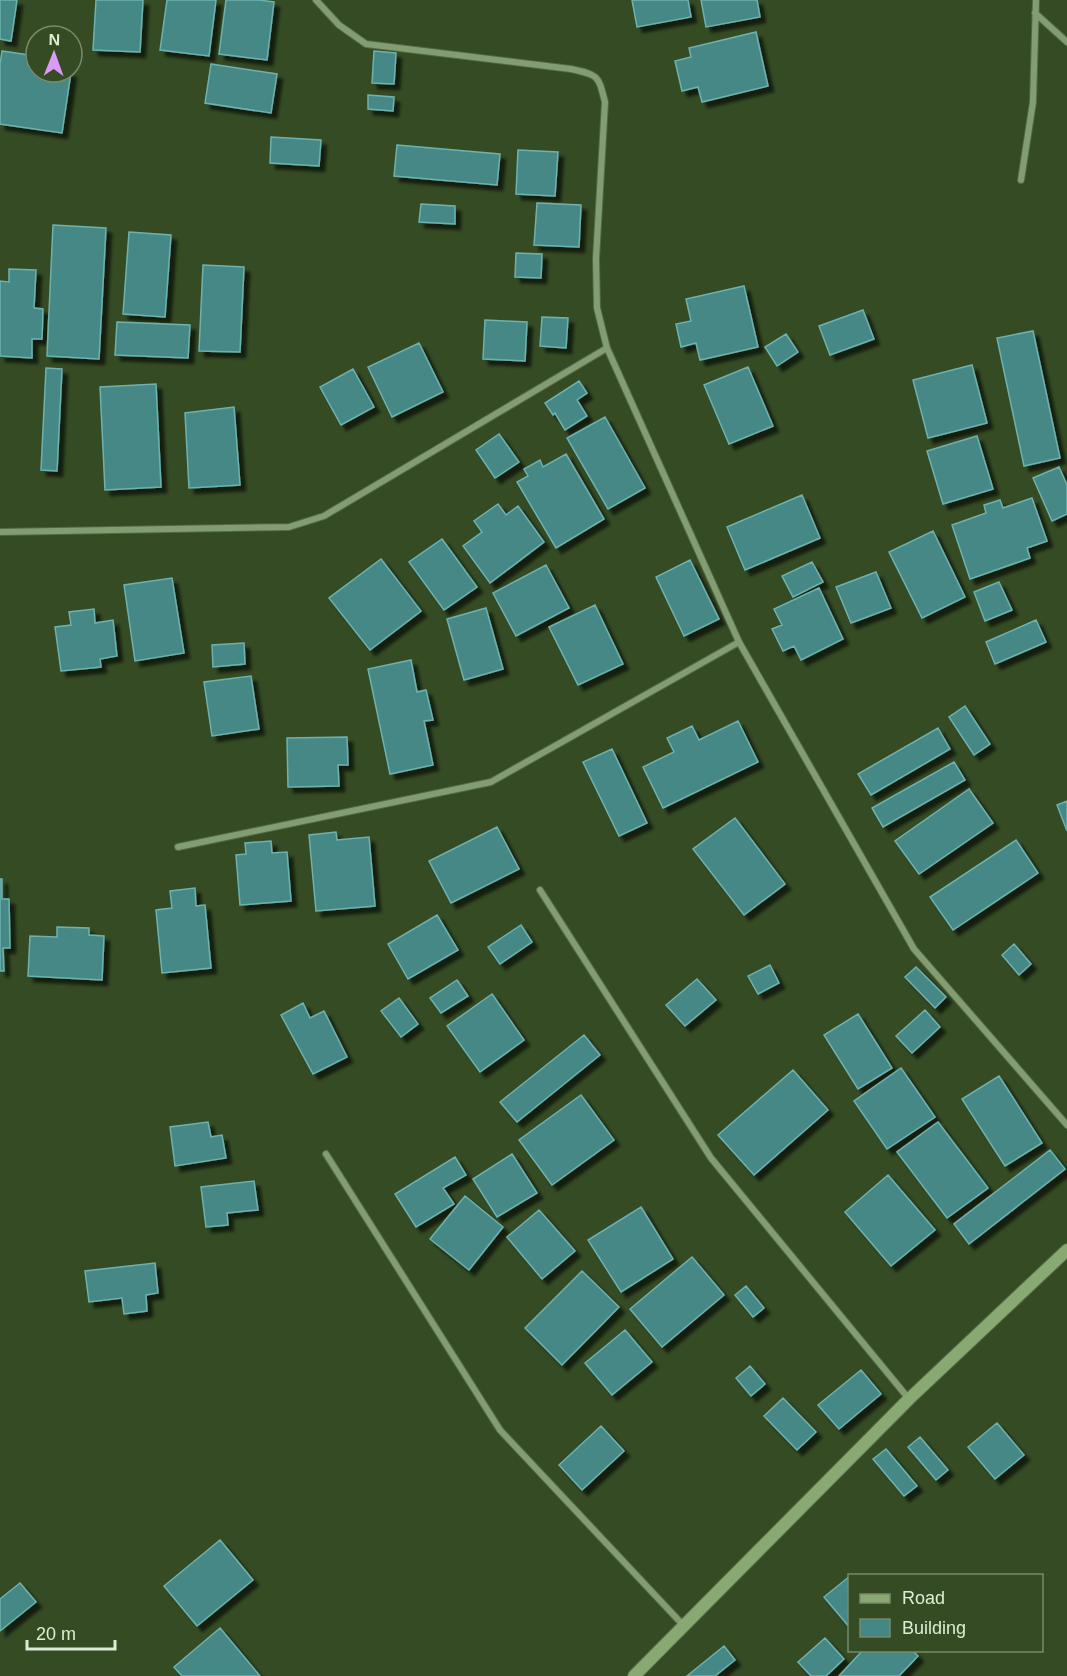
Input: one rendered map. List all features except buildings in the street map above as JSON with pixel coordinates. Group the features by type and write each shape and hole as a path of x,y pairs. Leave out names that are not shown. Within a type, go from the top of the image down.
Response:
{"street":[{"path":"316,0 339,25 366,44 572,69 592,73 600,82 605,102 596,259 597,308 607,348 739,642 914,949 1067,1125"},
{"path":"1021,180 1033,102 1036,0"},
{"path":"1035,13 1067,42"},
{"path":"0,532 289,527 324,516 607,348"},
{"path":"178,847 491,782 739,642"},
{"path":"540,890 711,1158 909,1399"},
{"path":"326,1154 500,1430 684,1626"},
{"path":"634,1676 909,1399 1067,1250"}]}
